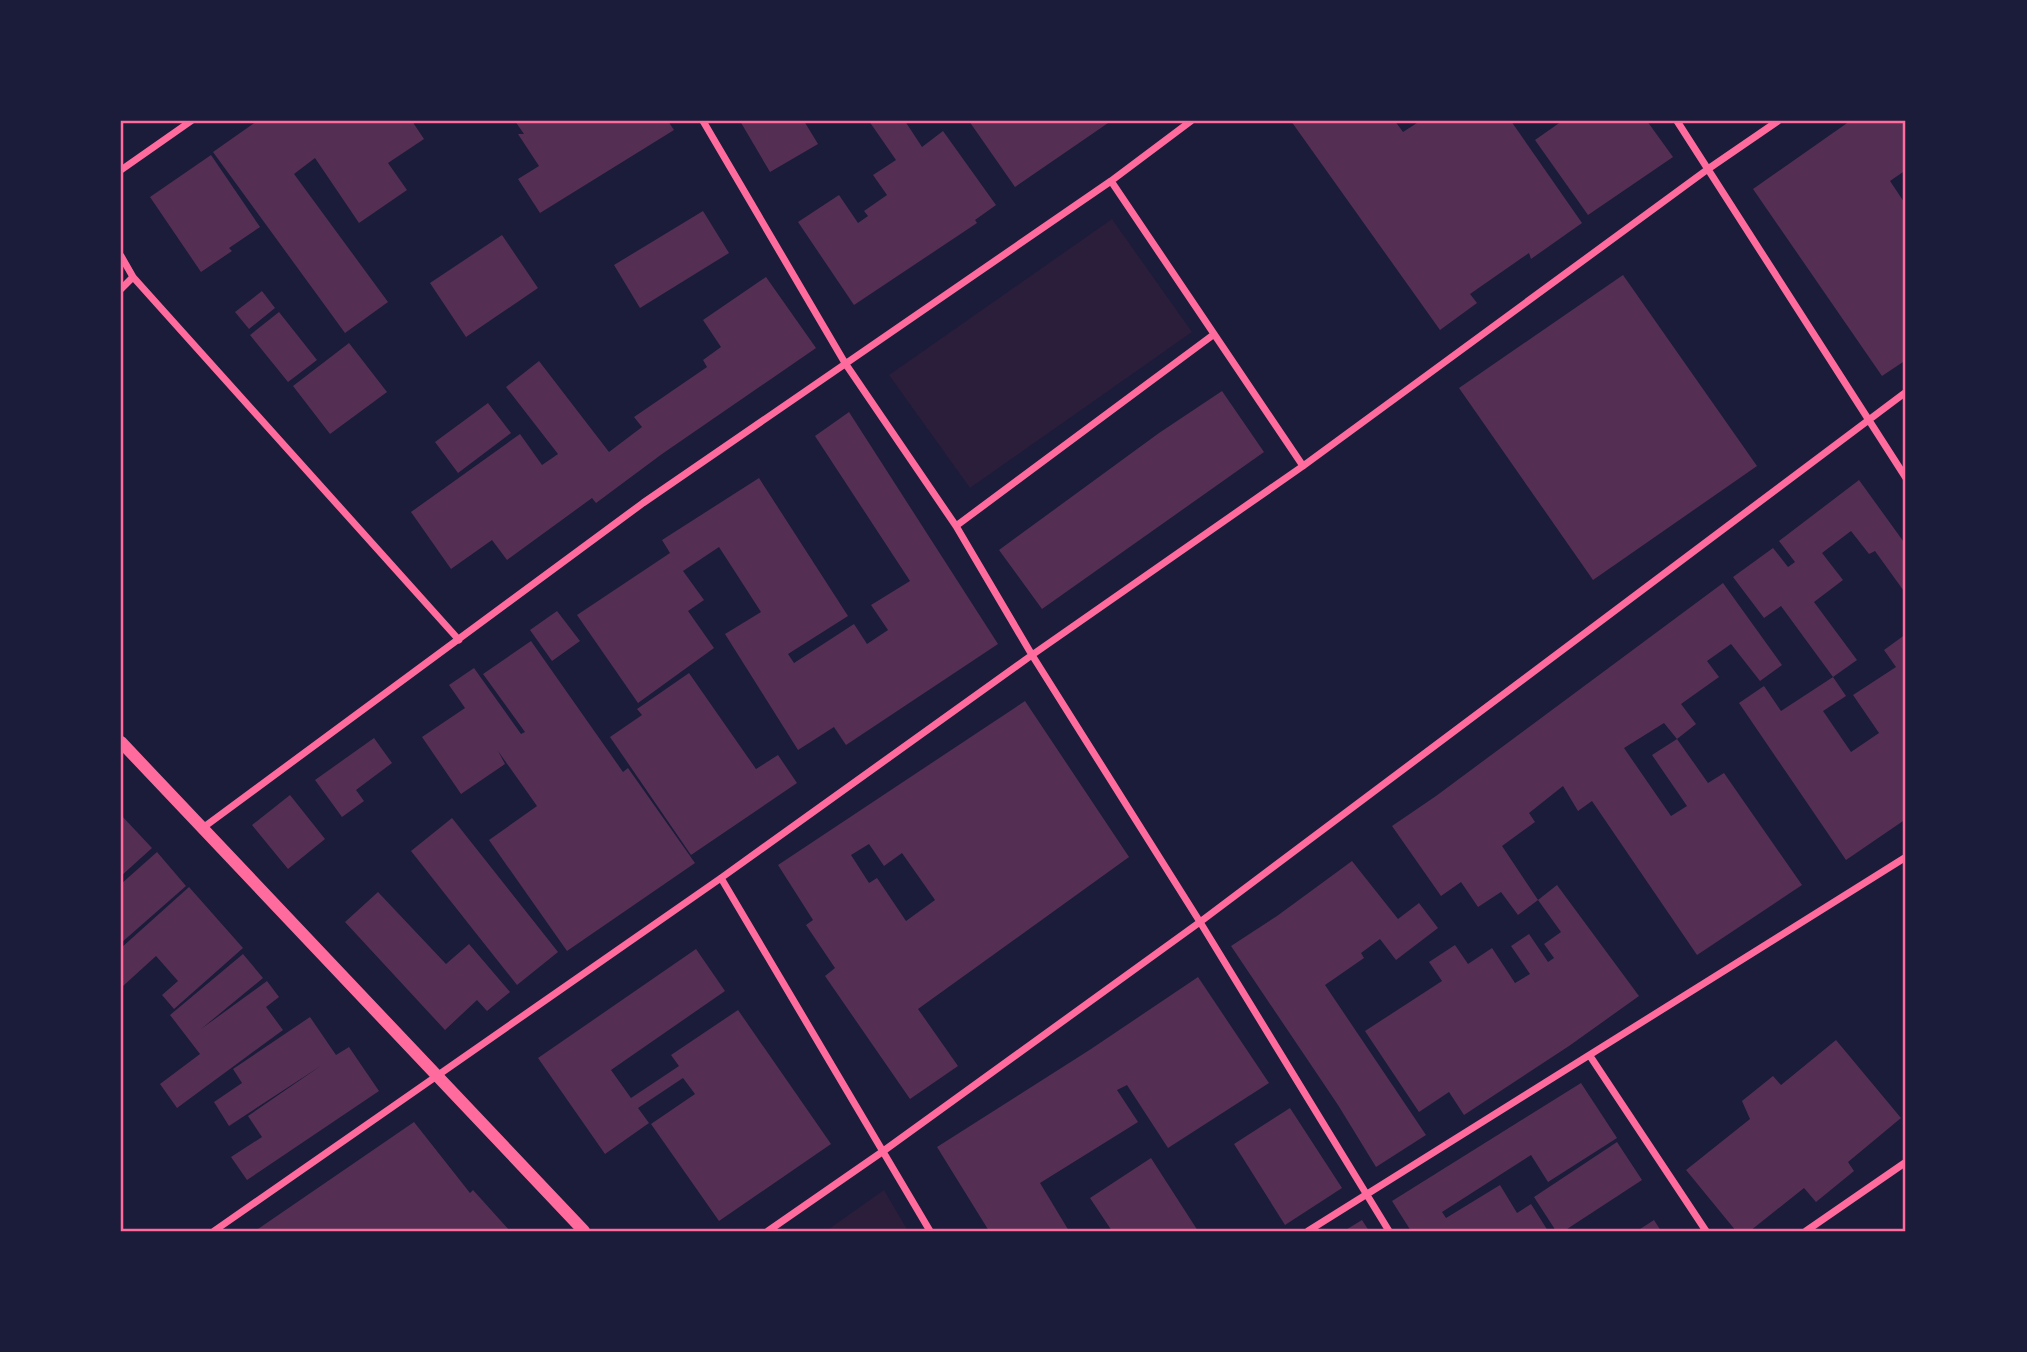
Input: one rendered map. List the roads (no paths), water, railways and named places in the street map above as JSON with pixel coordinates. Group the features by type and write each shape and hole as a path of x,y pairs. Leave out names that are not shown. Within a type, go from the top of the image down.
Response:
{"street":[{"path":"121,170 191,121"},
{"path":"703,121 845,363 956,526 1032,655 1200,922 1389,1231"},
{"path":"204,827 643,503 1111,181 1191,121"},
{"path":"1677,121 1906,478"},
{"path":"214,1231 721,878 1032,655 1303,466 1708,169 1778,121"},
{"path":"1111,181 1303,466"},
{"path":"121,256 134,277 459,640"},
{"path":"121,289 134,277"},
{"path":"956,526 1213,335"},
{"path":"768,1231 1200,922 1906,391"},
{"path":"121,742 584,1231"},
{"path":"1308,1231 1906,857"},
{"path":"721,878 930,1231"},
{"path":"1590,1056 1706,1231"},
{"path":"1806,1231 1906,1162"}]}
